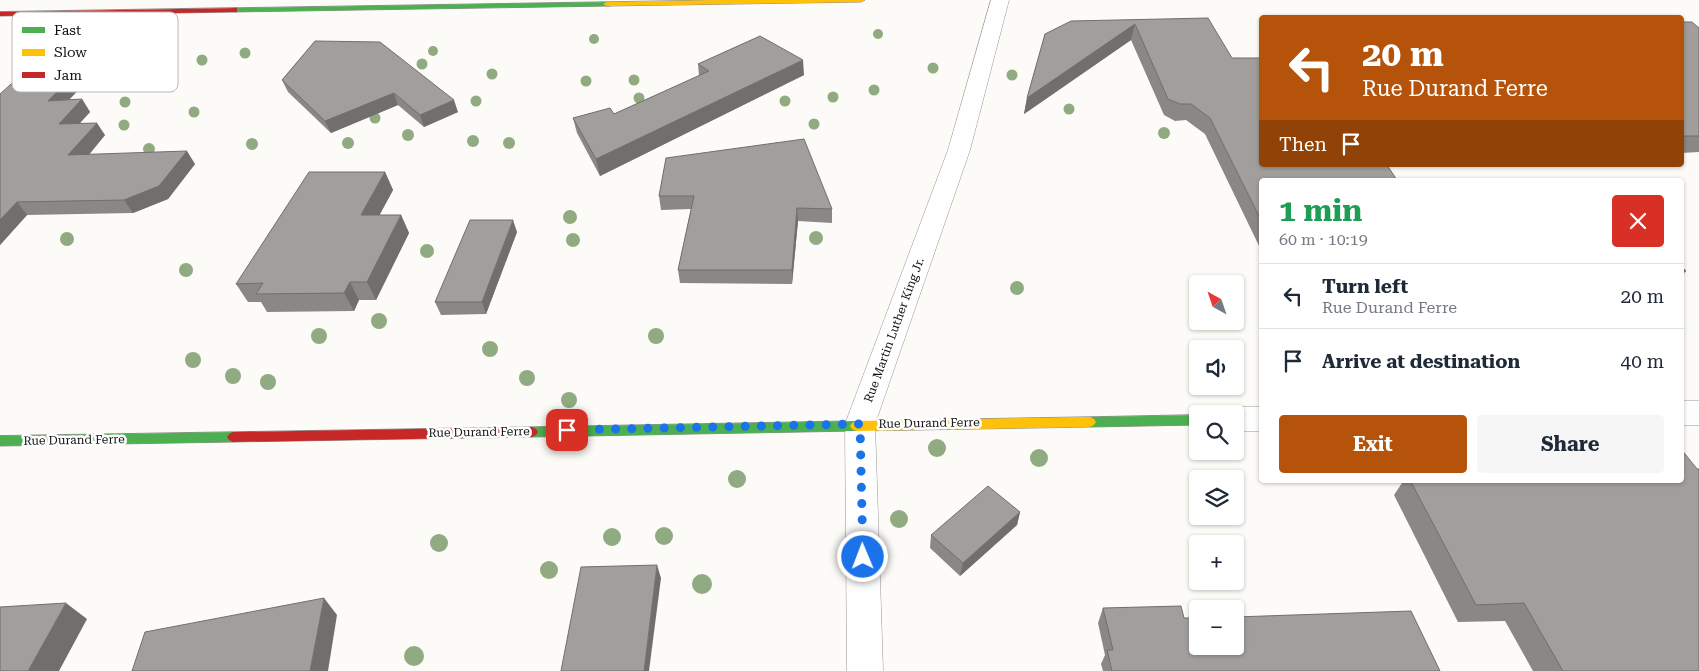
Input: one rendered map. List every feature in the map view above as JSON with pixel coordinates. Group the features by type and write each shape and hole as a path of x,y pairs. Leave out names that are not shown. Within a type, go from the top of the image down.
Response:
{"street":[{"path":"109,12 860,0"},
{"name":"Rue Martin Luther King Jr.","path":"865,671 860,424 959,150 1000,0"},
{"path":"1684,413 1699,413"},
{"path":"1244,419 1259,419"},
{"name":"Rue Durand Ferre","path":"0,441 860,424 1189,420"}],"building":[{"path":"1208,18 1232,58 1259,58 1259,167 1388,167 1396,178 1259,178 1259,216 1210,118 1191,104 1180,104 1168,99 1135,24 1027,98 1045,34 1071,21"},
{"path":"1684,22 1692,22 1699,28 1699,136 1684,136"},
{"path":"760,36 803,60 596,159 573,118 610,108 614,114 709,71 698,64"},
{"path":"315,41 380,42 454,100 420,115 394,93 325,121 282,80"},
{"path":"12,83 12,92 57,92 48,101 82,99 59,124 97,123 68,155 187,151 159,186 124,200 17,202 0,220 0,94"},
{"path":"804,139 832,209 797,208 792,270 678,270 694,196 659,196 666,158"},
{"path":"309,172 385,172 361,215 401,215 367,282 350,282 344,293 256,294 263,283 236,284"},
{"path":"470,220 513,220 482,302 435,302"},
{"path":"1684,453 1699,469 1699,671 1563,671 1524,603 1476,605 1412,483 1684,483"},
{"path":"988,486 1020,512 963,563 931,535"},
{"path":"657,565 644,671 561,671 581,567"},
{"path":"324,598 310,671 132,671 145,632"},
{"path":"66,603 28,671 0,671 0,607"},
{"path":"1181,606 1184,618 1189,618 1189,655 1244,655 1244,617 1411,611 1440,671 1112,671 1107,650 1113,650 1103,608"}],"traffic: fast":[{"path":"234,10 607,4"},
{"path":"1090,422 1189,420"},
{"path":"532,432 856,426"},
{"path":"0,441 233,437"}],"traffic: slow":[{"path":"607,4 861,0"},
{"path":"856,426 1090,422"}],"traffic: jam":[{"path":"117,12 234,10"},
{"path":"0,14 12,14"},
{"path":"233,437 532,432"}],"route":[{"path":"567,430 860,424 863,557"}]}
